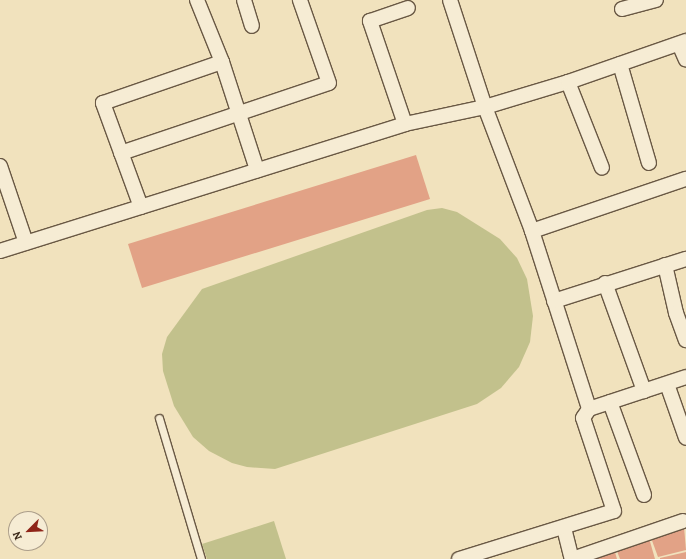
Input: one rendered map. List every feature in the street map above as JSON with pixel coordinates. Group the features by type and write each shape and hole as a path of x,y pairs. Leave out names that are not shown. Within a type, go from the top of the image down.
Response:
{"street":[{"path":"197,0 222,62 257,170"},
{"path":"244,0 252,26"},
{"path":"121,153 238,112 330,83 300,0"},
{"path":"450,0 485,107 532,231 589,409"},
{"path":"622,9 656,0"},
{"path":"405,124 370,21 408,8"},
{"path":"0,251 405,124 485,107 568,82 683,43 686,60"},
{"path":"141,207 103,103 222,62"},
{"path":"620,64 649,163"},
{"path":"568,82 602,168"},
{"path":"0,166 26,243"},
{"path":"532,231 686,180"},
{"path":"554,300 686,259"},
{"path":"665,265 676,313 686,340"},
{"path":"605,283 644,391"},
{"path":"459,559 564,528 614,511 583,418 589,409 686,377"},
{"path":"667,384 686,438"},
{"path":"610,402 644,496"},
{"path":"564,528 572,559 684,522"}],"lane":[{"path":"159,418 201,559"}],"shaded area":[{"path":"442,208 457,212 500,239 517,258 527,279 533,316 530,342 519,367 501,388 477,404 275,469 247,467 232,463 209,451 193,437 174,406 163,371 162,354 167,337 202,289 427,210"},
{"path":"274,521 286,559 207,559 202,544"}],"building":[{"path":"416,155 430,199 142,288 128,244"},
{"path":"684,527 686,550 658,557 650,535"},
{"path":"649,538 655,559 620,559 615,546"},
{"path":"614,549 617,559 581,559"},
{"path":"686,552 686,559 660,559 660,558"}]}
